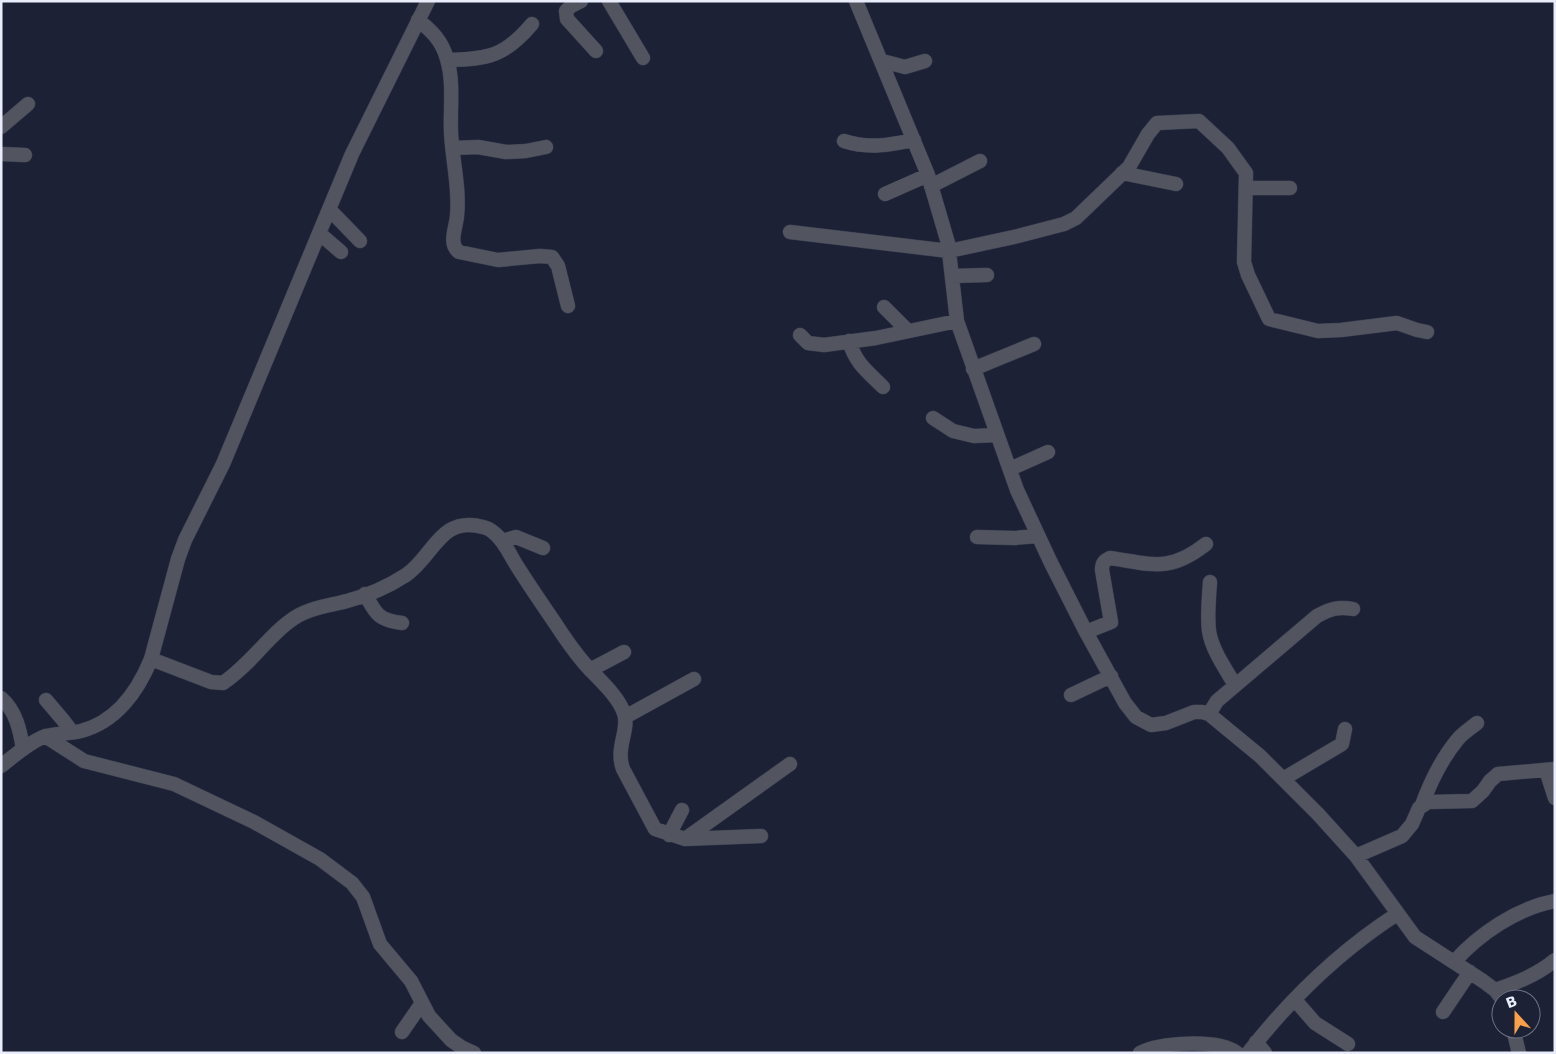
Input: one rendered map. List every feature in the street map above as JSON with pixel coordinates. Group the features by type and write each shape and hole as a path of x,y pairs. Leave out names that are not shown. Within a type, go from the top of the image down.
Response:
{"street":[{"path":"2,763 45,736 72,732 102,724 116,713 141,680 151,659 178,559 185,540 223,464 352,154 428,1"},
{"path":"581,1 566,11 567,19 596,51"},
{"path":"609,1 643,58"},
{"path":"856,1 929,180 945,231 949,251 957,321 1017,490 1086,632 1125,703 1136,716 1151,725 1166,723 1194,712 1209,714 1260,756 1356,856 1415,937 1470,972 1491,989"},
{"path":"418,20 434,32 448,60 457,199 457,216 453,244 455,248 459,252 498,260 540,256 552,257 558,266 568,306"},
{"path":"448,60 492,56 506,50 519,40 532,24"},
{"path":"882,61 905,66 925,62"},
{"path":"1,127 28,104"},
{"path":"790,232 949,251 1018,236 1070,221 1122,173 1133,160 1156,123 1199,121 1228,148 1246,173 1244,262 1248,275 1270,319 1328,332 1397,323 1427,332"},
{"path":"844,141 857,145 871,146 890,145 914,140"},
{"path":"453,148 478,147 506,152 546,147"},
{"path":"1,154 25,155"},
{"path":"885,194 980,161"},
{"path":"1122,173 1176,184"},
{"path":"1246,188 1290,188"},
{"path":"329,209 360,241"},
{"path":"319,234 341,252"},
{"path":"952,276 987,275"},
{"path":"884,307 908,331"},
{"path":"800,336 808,342 815,344 849,341 957,321"},
{"path":"849,341 853,355 860,366 883,387"},
{"path":"974,370 1034,344"},
{"path":"933,418 953,431 974,436 997,435"},
{"path":"1010,469 1048,452"},
{"path":"151,659 211,682 223,683 291,620 328,604 347,601 365,594 406,575 417,566 439,538 452,528 462,526 485,527 494,532 502,541 573,650 622,709 625,717 620,753 623,769 655,829 685,839 761,836"},
{"path":"977,537 1014,538 1038,536"},
{"path":"502,541 516,537 543,548"},
{"path":"1086,632 1111,622 1102,570 1102,565 1105,561 1110,558 1163,565 1183,559 1206,544"},
{"path":"1210,582 1208,617 1210,632 1216,651 1235,685"},
{"path":"365,594 373,608 386,621 402,623"},
{"path":"1209,714 1217,701 1317,616 1331,608 1353,609"},
{"path":"590,670 624,652"},
{"path":"1071,695 1110,676"},
{"path":"625,717 694,679"},
{"path":"1,698 16,718 23,749"},
{"path":"46,700 72,732"},
{"path":"1356,856 1402,836 1412,824 1450,751 1459,738 1477,723"},
{"path":"1283,779 1342,744 1344,729"},
{"path":"45,736 84,761 143,778 174,784 254,822 320,859 360,891 364,897 380,944 411,981 429,1016 443,1033 461,1047 474,1053"},
{"path":"685,839 790,764"},
{"path":"1422,805 1436,801 1472,801 1484,791 1490,781 1498,774 1550,770 1555,798"},
{"path":"669,834 682,810"},
{"path":"1454,962 1491,929 1523,912 1555,901"},
{"path":"1257,1049 1295,1000 1342,954 1397,914"},
{"path":"1507,989 1545,968 1555,960"},
{"path":"1443,1012 1470,972"},
{"path":"1295,1000 1315,1024 1348,1044"},
{"path":"402,1032 422,1003"},
{"path":"1516,1039 1519,1053"},
{"path":"1140,1053 1154,1048 1192,1044 1227,1047 1238,1053"}]}
